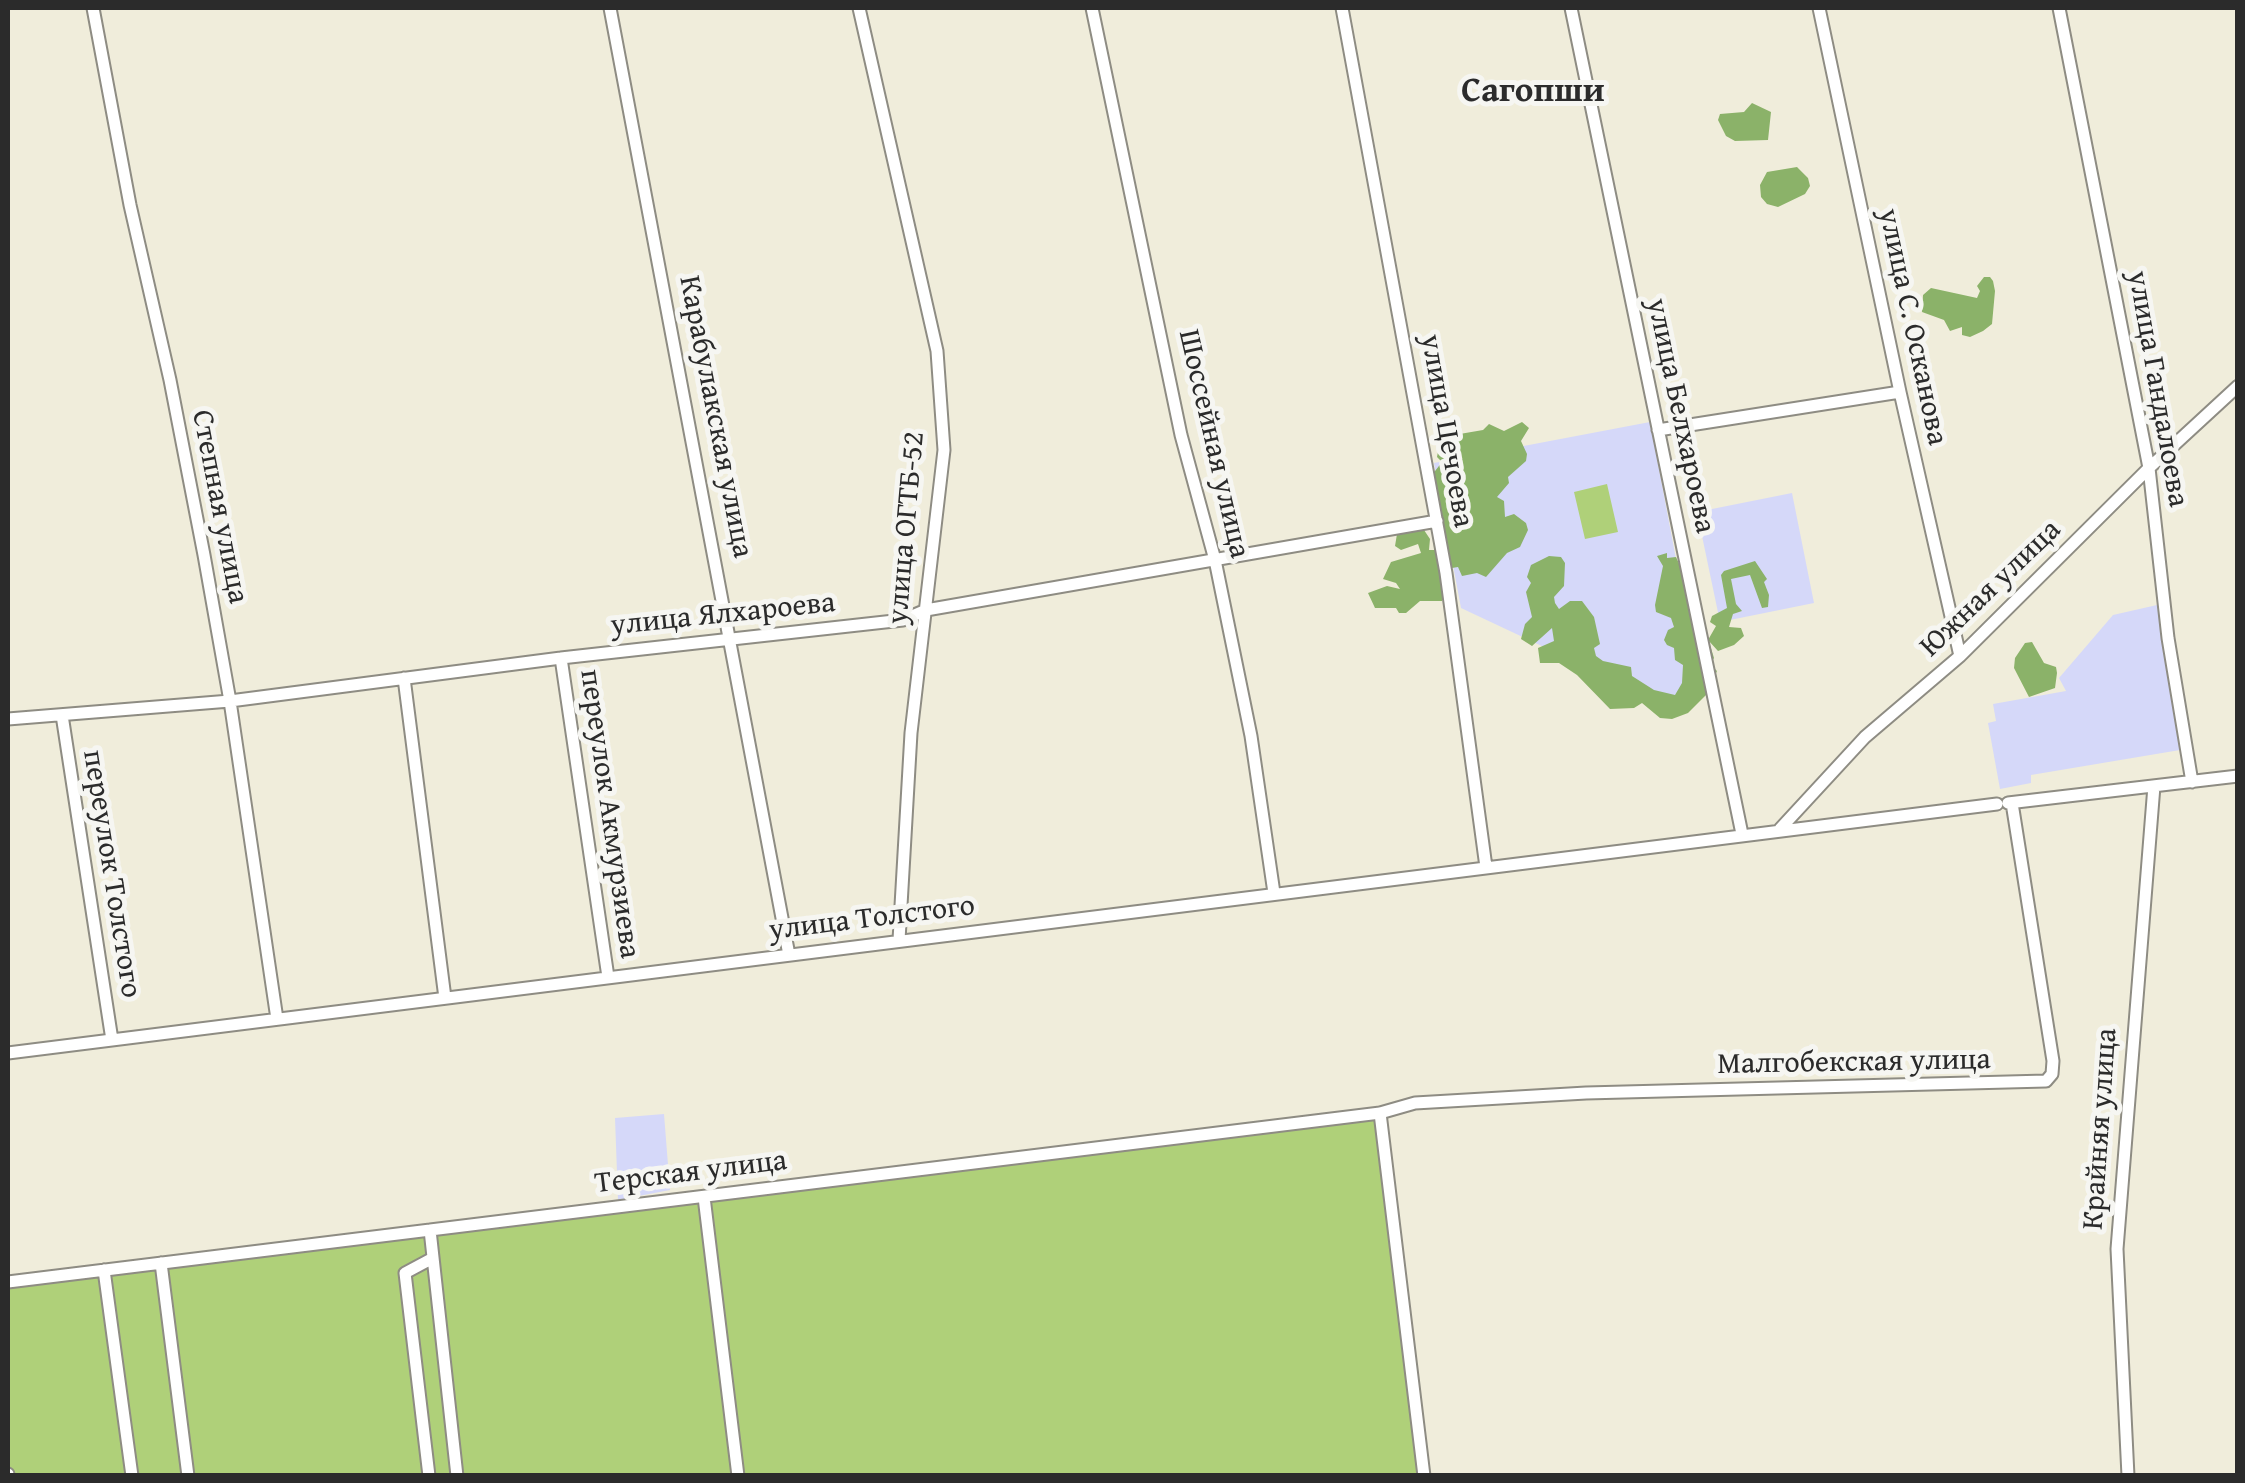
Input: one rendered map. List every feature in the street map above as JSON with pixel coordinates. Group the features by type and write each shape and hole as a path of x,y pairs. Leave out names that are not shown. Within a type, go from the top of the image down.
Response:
{"street":[{"name":"Степная улица","path":"93,8 130,205 180,433 230,702 277,1019"},
{"name":"Карабулакская улица","path":"610,8 789,955"},
{"name":"улица ОГТБ-52","path":"859,8 937,351 944,450 911,733 898,940"},
{"name":"Шоссейная улица","path":"1092,8 1181,435 1215,560 1250,736 1274,893"},
{"name":"улица Цечоева","path":"1342,8 1437,520 1486,866"},
{"name":"улица Белхароева","path":"1570,8 1742,834"},
{"name":"улица С. Осканова","path":"1819,8 1960,656"},
{"name":"улица Гандалоева","path":"2059,8 2150,468 2168,638 2192,782"},
{"name":"Южная улица","path":"1780,829 1865,737 1960,656 2238,386"},
{"path":"1658,430 1900,392"},
{"name":"улица Ялхароева","path":"8,720 230,702 561,658 904,620 926,610 1437,520"},
{"name":"переулок Акмурзиева","path":"561,658 608,978"},
{"path":"404,678 446,998"},
{"name":"переулок Толстого","path":"62,715 112,1040"},
{"path":"1742,834 2238,776"},
{"name":"Крайняя улица","path":"2128,1476 2117,1249 2154,786"},
{"name":"Малгобекская улица","path":"1380,1113 1415,1103 1586,1093 2046,1081 2052,1074 2053,1061 2012,803"},
{"path":"1742,834 1996,804"},
{"name":"улица Толстого","path":"8,1054 1742,834"},
{"path":"1380,1113 1424,1476"},
{"name":"Терская улица","path":"8,1282 1380,1113"},
{"path":"704,1196 738,1476"},
{"path":"430,1230 458,1476"},
{"path":"429,1476 405,1274 433,1258"},
{"path":"161,1263 188,1476"},
{"path":"104,1270 132,1476"}],"shaded area":[{"path":"1650,422 1702,696 1663,703 1461,608 1434,463"},
{"path":"1792,493 1814,603 1720,622 1697,512"},
{"path":"2157,605 2180,750 2031,775 2031,783 2000,789 1988,723 1996,721 1993,704 2066,691 2059,678 2113,615"},
{"path":"664,1114 670,1190 618,1200 615,1118"}],"green space":[{"path":"1752,103 1771,112 1768,140 1735,141 1726,136 1718,120 1720,114 1744,112"},
{"path":"1797,167 1808,178 1810,186 1805,194 1778,207 1767,204 1761,197 1760,185 1767,172"},
{"path":"1984,277 1990,277 1995,291 1992,324 1983,331 1970,337 1962,335 1962,327 1950,331 1944,320 1922,312 1923,295 1931,288 1977,298 1977,286"},
{"path":"1522,422 1529,428 1521,441 1526,461 1508,477 1509,483 1497,497 1504,501 1505,517 1514,514 1526,523 1528,530 1520,547 1507,553 1486,577 1477,573 1462,576 1458,567 1452,568 1442,601 1420,601 1406,613 1399,613 1396,608 1375,608 1368,593 1387,586 1400,589 1396,583 1383,579 1391,562 1421,553 1418,544 1401,550 1395,546 1397,534 1422,527 1430,539 1429,550 1434,550 1432,475 1442,462 1437,457 1440,441 1483,430 1489,424 1504,431"},
{"path":"1607,484 1618,532 1585,539 1574,492"},
{"path":"1667,553 1667,558 1676,557 1681,568 1689,570 1693,592 1700,596 1702,613 1694,637 1710,645 1714,658 1710,664 1717,671 1706,695 1688,713 1672,719 1660,718 1642,703 1634,708 1610,709 1577,675 1559,663 1540,663 1538,648 1554,641 1552,628 1532,646 1521,639 1525,624 1532,617 1526,592 1531,583 1527,577 1531,565 1549,556 1561,557 1565,563 1564,586 1554,597 1555,603 1559,609 1570,601 1582,601 1594,617 1600,644 1594,648 1596,656 1631,667 1632,676 1654,690 1675,695 1682,683 1683,665 1675,660 1674,648 1664,640 1674,627 1671,618 1656,612 1655,605 1663,566 1657,556"},
{"path":"1755,561 1767,579 1764,582 1768,607 1762,608 1750,575 1731,579 1736,604 1742,611 1733,614 1729,627 1741,628 1744,636 1718,651 1708,640 1716,626 1710,622 1712,616 1727,608 1721,575"},
{"path":"2032,642 2044,663 2056,667 2057,673 2055,688 2029,697 2014,668 2015,658 2025,643"},
{"path":"1380,1113 1424,1475 8,1475 8,1282"}],"district":[{"name":"Сагопши","path":"1533,92"}]}
